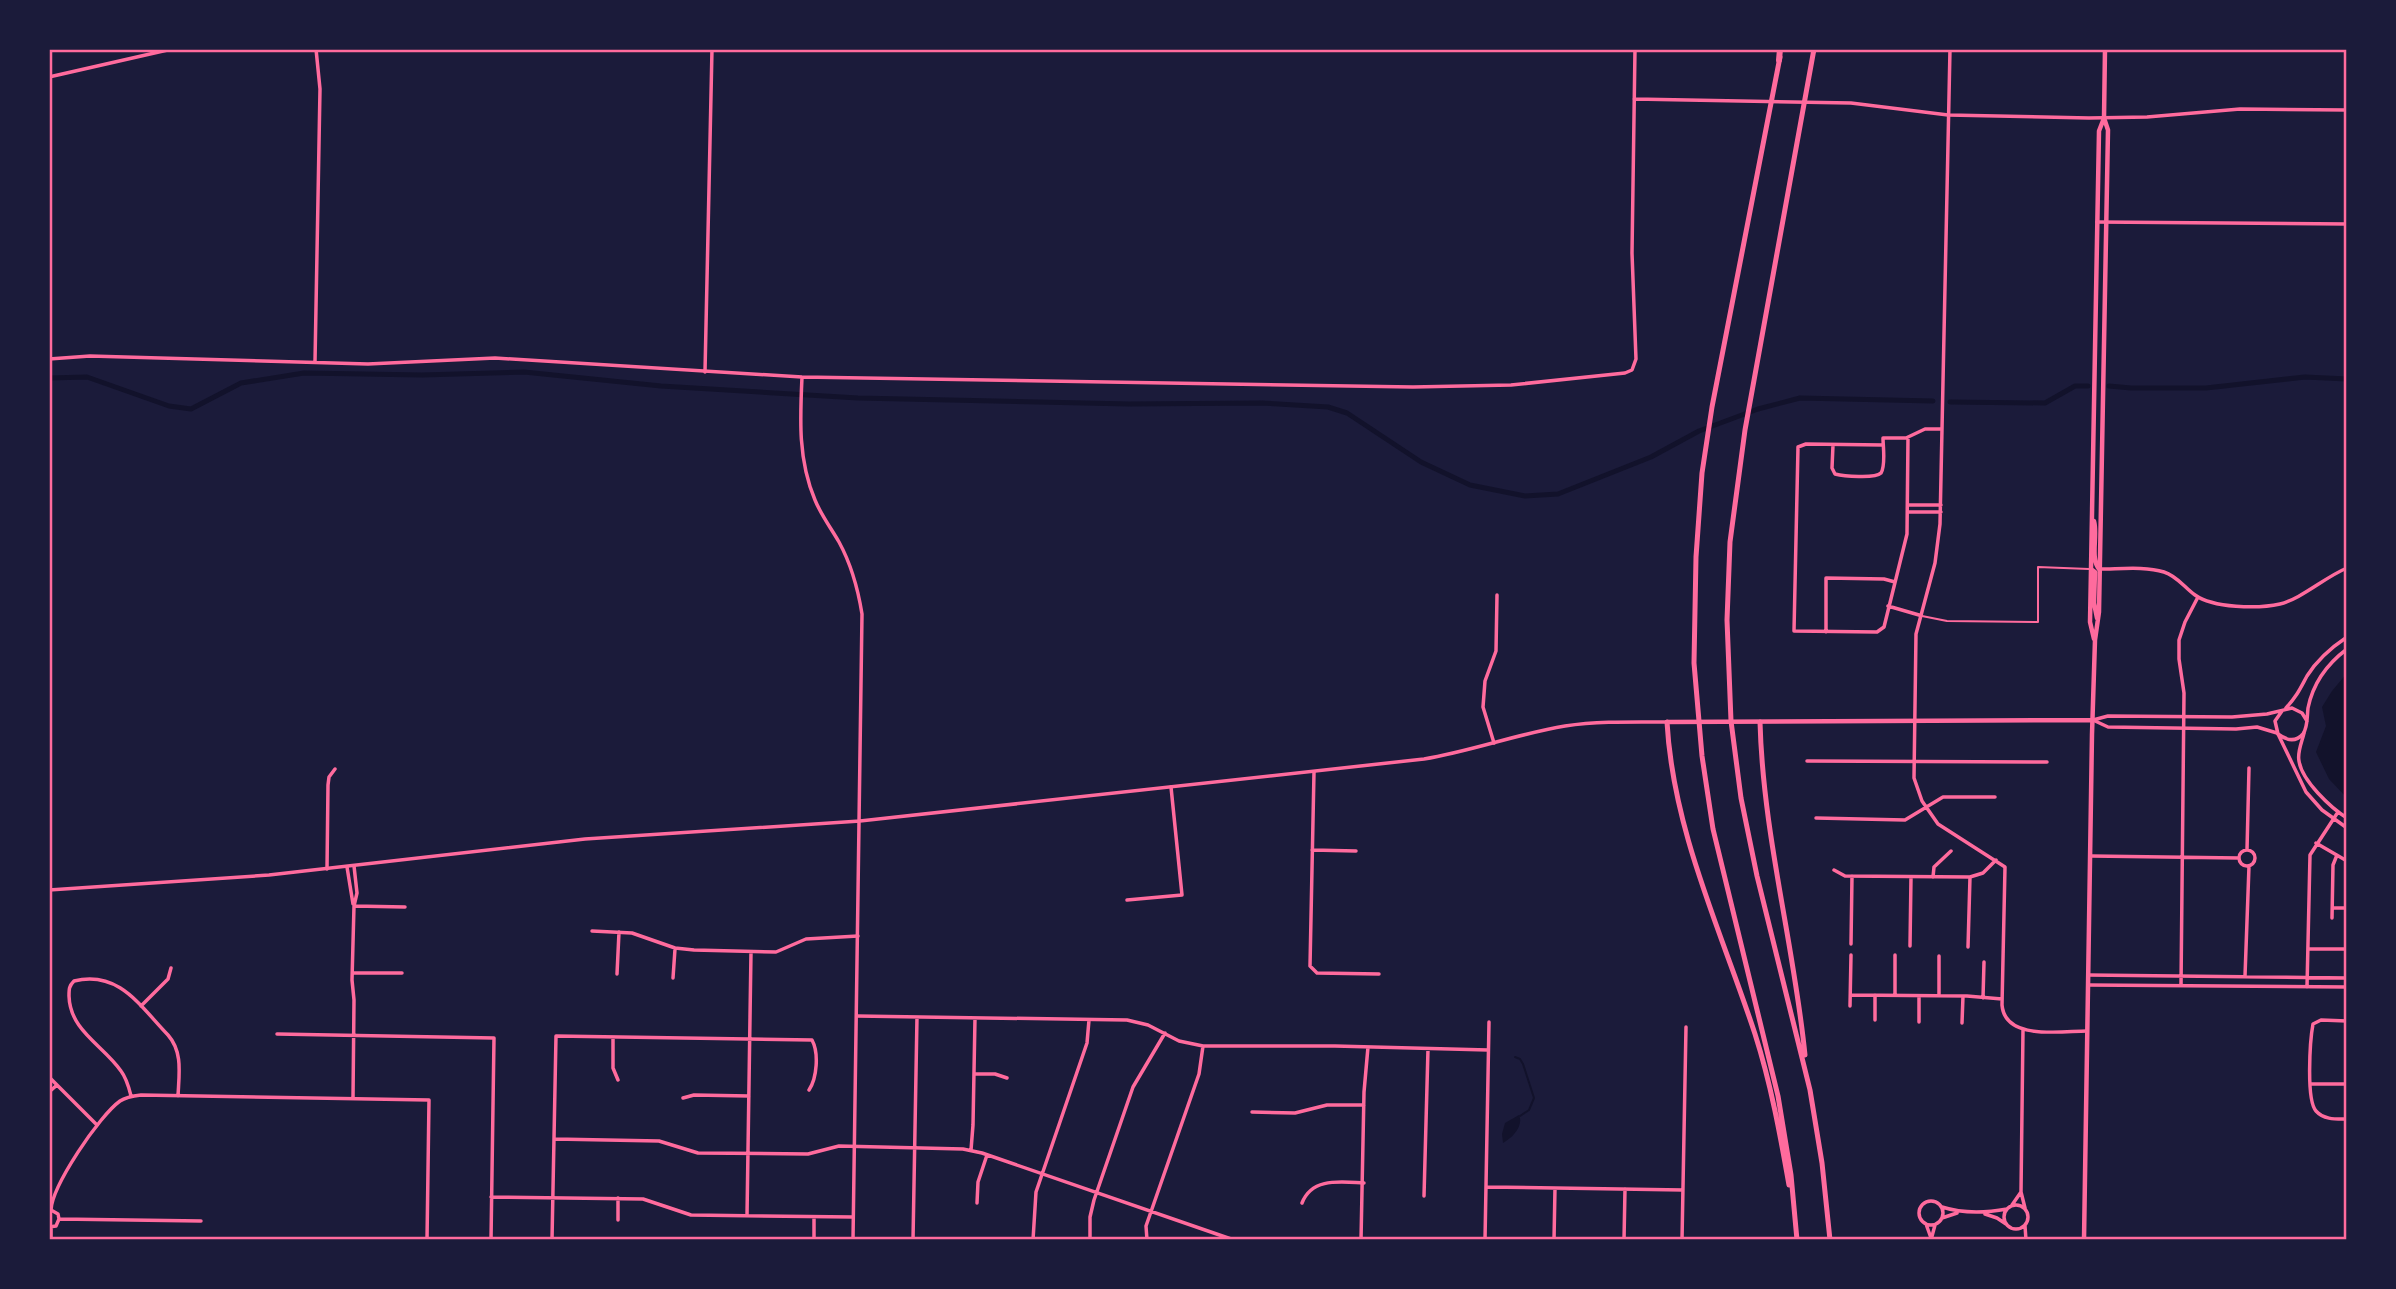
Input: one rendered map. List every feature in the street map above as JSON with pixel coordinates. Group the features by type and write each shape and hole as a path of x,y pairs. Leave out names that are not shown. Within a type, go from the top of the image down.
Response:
{"highway":[{"path":"1781,49 1707,445 1695,569 1696,701 1719,861 1778,1096 1788,1152 1797,1240"},
{"path":"1807,1076 1752,858 1741,798 1733,741 1727,620 1733,518 1745,430 1814,49"},
{"path":"1667,722 1672,775 1699,875 1754,1031 1769,1084 1796,1226"},
{"path":"1760,722 1769,824 1822,1163 1830,1240"}],"main road":[{"path":"2084,1240 2090,856 2095,640 2098,622 2108,130 2104,118 2105,49"},
{"path":"2095,640 2090,621 2099,131 2104,118"},
{"path":"2092,517 2096,529 2095,563 2099,569"},
{"path":"2091,569 2095,572 2094,608 2098,622"},
{"path":"1667,722 2093,720"}],"street":[{"path":"49,77 173,49"},
{"path":"315,362 320,89 316,49"},
{"path":"705,372 712,49"},
{"path":"49,359 90,356 381,364 495,358 802,377 1429,388 1532,383 1622,374 1632,370 1636,359 1632,253 1635,49"},
{"path":"1950,49 1941,512 1937,553 1919,615 1914,652 1913,763 1916,789 1925,807 1944,829 2003,864 2006,870 2002,999 2005,1016 2012,1025 2022,1030 2087,1031"},
{"path":"1634,99 1874,104 1948,115 2104,118 2240,109 2347,110"},
{"path":"2097,222 2347,224"},
{"path":"802,377 801,440 806,473 820,510 848,562 860,605 862,632 853,1240"},
{"path":"1833,445 1834,473 1840,476 1878,475 1883,468 1883,438 1908,437 1923,429 1942,429"},
{"path":"1883,445 1799,446 1794,631 1881,631 1885,625 1904,552 1909,512 1908,437"},
{"path":"1909,505 1941,505"},
{"path":"1909,512 1941,512"},
{"path":"2099,569 2162,572 2175,578 2198,597 2225,605 2281,604 2347,568"},
{"path":"1826,632 1826,578 1884,579 1895,582"},
{"path":"1494,744 1483,707 1485,681 1496,651 1497,595"},
{"path":"2181,986 2184,688 2179,645 2185,622 2198,597"},
{"path":"1888,607 1919,615"},
{"path":"2347,637 2316,664 2299,694 2275,721 2278,734 2301,785 2316,805 2347,828"},
{"path":"2347,649 2329,665 2317,681 2310,699 2299,753 2300,765 2316,791 2347,818"},
{"path":"2093,720 2108,716 2249,716 2292,708 2299,711 2306,721"},
{"path":"2093,720 2108,727 2255,727 2294,740 2305,731"},
{"path":"49,890 246,877 597,838 860,821 1433,758 1562,727 1667,722"},
{"path":"1807,761 2047,762"},
{"path":"2247,850 2249,768"},
{"path":"327,869 328,785 329,777 335,769"},
{"path":"1314,772 1312,970 1320,973 1379,974"},
{"path":"1127,900 1182,895 1171,787"},
{"path":"1816,818 1905,820 1943,797 1995,797"},
{"path":"2307,987 2310,855 2338,812"},
{"path":"2316,843 2347,861"},
{"path":"1312,850 1356,850"},
{"path":"2239,858 2242,852 2247,850"},
{"path":"2247,850 2252,852 2255,859 2249,866"},
{"path":"1933,877 1934,867 1951,851"},
{"path":"2332,918 2333,866 2337,855"},
{"path":"2090,856 2239,858"},
{"path":"2239,858 2241,863 2249,866"},
{"path":"1834,870 1843,876 1970,877 1983,873 1996,860"},
{"path":"353,1099 352,973 354,906 357,893 354,866"},
{"path":"2245,976 2249,866"},
{"path":"347,867 354,906"},
{"path":"1851,944 1852,876"},
{"path":"1910,946 1911,877"},
{"path":"1968,947 1970,877"},
{"path":"354,906 405,907"},
{"path":"2332,908 2347,908"},
{"path":"592,931 639,935 675,948 751,952 780,951 809,939 858,936"},
{"path":"617,974 619,932"},
{"path":"673,978 675,948"},
{"path":"2308,948 2347,949"},
{"path":"747,1216 751,952"},
{"path":"1850,1006 1851,954"},
{"path":"1895,955 1895,995"},
{"path":"1939,956 1939,996"},
{"path":"1983,962 1983,998"},
{"path":"141,1006 168,979 171,968"},
{"path":"352,973 402,973"},
{"path":"2088,975 2347,978"},
{"path":"131,1096 120,1069 74,1018 69,1001 71,983 78,980 113,982 141,1006 176,1047 179,1056 178,1096"},
{"path":"2088,985 2347,987"},
{"path":"1851,995 2002,999"},
{"path":"1875,995 1875,1020"},
{"path":"1919,995 1919,1022"},
{"path":"1962,1023 1963,996"},
{"path":"857,1016 1133,1021 1187,1043 1203,1046 1488,1051"},
{"path":"913,1240 917,1017"},
{"path":"971,1150 975,1018"},
{"path":"1033,1240 1034,1201 1087,1042 1089,1019"},
{"path":"2347,1021 2315,1022 2312,1027 2311,1084 2312,1105 2319,1114 2328,1118 2347,1119"},
{"path":"1485,1240 1489,1022"},
{"path":"1682,1240 1686,1027"},
{"path":"2022,1030 2021,1192 2028,1217 2025,1226 2026,1239"},
{"path":"1090,1240 1091,1210 1133,1087 1165,1033"},
{"path":"277,1034 494,1038 491,1240"},
{"path":"552,1240 556,1036 813,1041 816,1048 815,1079 809,1090"},
{"path":"613,1037 613,1068 618,1080"},
{"path":"1147,1240 1146,1226 1199,1074 1203,1046"},
{"path":"1361,1240 1368,1047"},
{"path":"1424,1196 1427,1049"},
{"path":"974,1074 995,1074 1007,1078"},
{"path":"49,1077 96,1124"},
{"path":"2311,1084 2347,1084"},
{"path":"49,1092 57,1085"},
{"path":"60,1219 56,1212 50,1210 53,1195 96,1124 118,1103 131,1096 429,1100 427,1240"},
{"path":"683,1098 749,1096"},
{"path":"1252,1112 1295,1113 1327,1105 1364,1105"},
{"path":"554,1139 659,1141 695,1153 808,1154 836,1146 971,1150 1234,1240"},
{"path":"977,1203 978,1182 987,1155"},
{"path":"1302,1203 1308,1191 1318,1185 1332,1182 1364,1183"},
{"path":"1486,1186 1683,1190"},
{"path":"1554,1240 1555,1188"},
{"path":"1624,1240 1625,1189"},
{"path":"2007,1225 2004,1217 2021,1192"},
{"path":"491,1197 650,1200 688,1214 853,1217"},
{"path":"618,1198 618,1220"},
{"path":"1931,1239 1926,1224 1919,1217 1922,1205 1931,1201 1958,1212 1983,1213 2019,1205 2025,1208"},
{"path":"1942,1207 1942,1218"},
{"path":"1931,1239 1936,1224 1942,1218 1958,1212"},
{"path":"1983,1213 2018,1229 2026,1239"},
{"path":"814,1217 814,1240"},
{"path":"60,1219 201,1221"},
{"path":"51,1240 50,1227 56,1226 60,1219"},
{"path":"1926,1224 1936,1224"},
{"path":"2018,1229 2025,1226"}],"lane":[{"path":"1919,615 1947,621 2038,622 2038,567 2091,569"}],"shaded area":[{"path":"2347,673 2347,798 2329,779 2316,752 2326,726 2322,707"},
{"path":"1519,1115 1517,1131 1503,1143 1505,1123"}],"waterway":[{"path":"49,378 87,377 169,406 191,409 241,383 304,373 422,375 524,372 661,386 858,398 1129,404 1262,403 1328,407 1347,413 1421,462 1470,485 1525,496 1558,494 1651,457 1699,431 1758,409 1800,398 1933,401"},
{"path":"2109,386 2206,388 2305,377 2347,379"},
{"path":"1950,402 2045,403 2075,386 2088,386"},
{"path":"1515,1057 1523,1064 1534,1098 1529,1110 1520,1116"}]}
